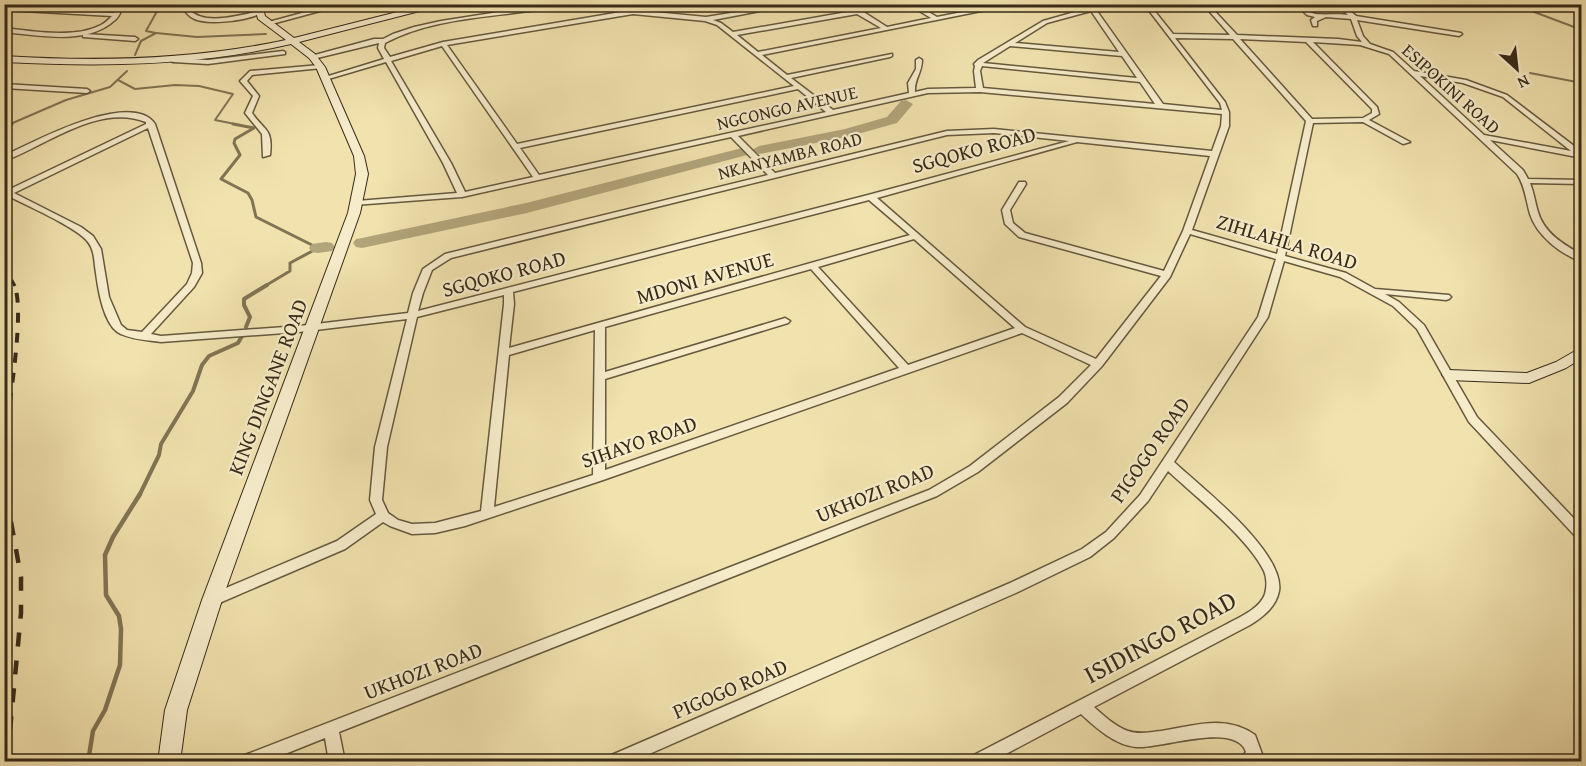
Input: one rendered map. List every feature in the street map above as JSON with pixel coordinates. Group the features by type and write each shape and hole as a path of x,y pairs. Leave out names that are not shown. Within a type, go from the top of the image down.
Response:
{"street":[{"path":"63,34 82,33 101,28 117,15 122,4"},
{"path":"190,4 187,10 189,15 197,19 220,19 258,9"},
{"path":"268,23 344,4"},
{"path":"173,60 208,62 288,47 443,4"},
{"path":"319,67 374,41 384,41 396,35 452,22 565,4"},
{"path":"625,4 633,12"},
{"path":"846,4 886,29"},
{"path":"910,4 936,19"},
{"path":"975,4 986,10"},
{"path":"757,54 1014,4"},
{"path":"1146,4 1223,103 1226,112"},
{"path":"1205,4 1310,121 1364,120 1376,114 1375,108 1308,40"},
{"path":"1297,4 1309,14 1320,17 1353,16 1459,34"},
{"path":"1338,4 1353,16 1360,36 1368,45"},
{"path":"977,64 1045,22 1091,7 1161,106"},
{"path":"4,8 117,15"},
{"name":"KING DINGANE ROAD","path":"169,762 176,710 212,600 313,328 357,203 362,174 359,156 319,67 288,47 258,9"},
{"path":"706,19 760,9"},
{"path":"266,155 268,143 266,132 248,113 256,96 243,82 250,73 387,60 443,44 633,12 706,19 719,24 831,112"},
{"path":"734,34 857,12"},
{"path":"1315,25 1314,20 1320,17"},
{"path":"4,30 135,39"},
{"name":"ESIPOKINI ROAD","path":"1171,36 1234,36 1308,40 1368,45 1391,53 1414,72 1527,181"},
{"path":"384,41 381,48 387,60 447,163 462,195"},
{"path":"443,44 517,146 538,179"},
{"path":"1009,44 1125,54"},
{"path":"4,59 92,64 173,60 288,47"},
{"path":"785,77 890,55"},
{"path":"912,95 911,83 919,69 919,60"},
{"path":"977,64 1142,80"},
{"path":"977,64 980,90"},
{"path":"1414,72 1464,81 1505,96 1580,155"},
{"path":"4,86 87,92"},
{"path":"517,146 798,87"},
{"name":"NGCONGO AVENUE","path":"357,203 462,195 831,112 944,90 980,90 1226,112"},
{"name":"UKHOZI ROAD","path":"245,762 933,493 974,469 1063,400 1098,364 1167,275 1187,231 1216,154 1226,126 1226,112"},
{"path":"4,159 82,123 104,117 137,115 144,117 151,124 197,263 197,273 191,285 143,337"},
{"path":"1364,120 1406,141"},
{"name":"PIGOGO ROAD","path":"612,762 1015,587 1086,553 1110,535 1144,498 1263,317 1271,296 1299,165 1309,134 1310,121"},
{"path":"6,192 151,124"},
{"name":"NKANYAMBA ROAD","path":"414,315 418,292 428,269 448,256 773,175 964,131 994,131 1216,154"},
{"path":"733,135 773,175"},
{"path":"1482,137 1555,153 1580,155"},
{"name":"SGQOKO ROAD","path":"6,192 78,229 90,238 97,249 104,297 113,321 124,332 160,339 313,328 414,315 871,197 1080,140"},
{"path":"1581,182 1527,181 1535,215 1541,229 1581,258"},
{"path":"1022,184 1006,210 1009,224 1023,235 1167,275"},
{"path":"871,197 1022,329 1098,364"},
{"name":"ZIHLAHLA ROAD","path":"1187,231 1280,256 1342,276 1375,291 1396,304 1421,327 1473,419 1579,531"},
{"name":"MDONI AVENUE","path":"503,353 600,328 917,236"},
{"path":"813,266 905,369"},
{"path":"487,514 509,304 508,291"},
{"path":"1375,291 1446,297"},
{"path":"212,600 341,545 383,516 376,500 381,447 414,315"},
{"path":"600,377 785,321"},
{"path":"599,477 600,328"},
{"name":"SIHAYO ROAD","path":"383,516 394,523 412,529 435,528 487,514 1022,329"},
{"path":"1449,375 1529,378 1561,365 1581,351"},
{"name":"ISIDINGO ROAD","path":"975,762 1230,629 1268,602 1272,580 1270,571 1255,547 1167,464"},
{"path":"1082,706 1110,729 1135,740 1226,728 1242,732 1254,747 1254,754 1246,762"},
{"path":"331,728 337,762"}],"waterway":[{"path":"156,33 146,31 161,4"},
{"path":"1513,4 1582,30"},
{"path":"135,55 141,41 156,33"},
{"path":"156,33 197,37 266,34"},
{"path":"8,125 66,100 110,87 127,71"},
{"path":"1530,73 1582,83"},
{"path":"118,80 135,89 175,85 199,86 233,94 215,120 240,125"},
{"path":"759,150 847,133 892,120 906,104"},
{"path":"4,127 12,124"},
{"path":"233,124 254,128 235,139 234,143 240,155 221,179 248,193 256,217 318,248 290,263 290,271 265,286"},
{"path":"362,243 527,208 742,152"},
{"path":"318,248 326,247"},
{"path":"246,327 250,317 244,305 244,299 267,285"},
{"path":"140,494 159,455 161,444 193,391 202,365 209,356 238,343 242,336"},
{"path":"88,762 93,731 105,710 120,665 121,629 119,616 106,595 105,555 113,537 140,494"}],"railway":[{"path":"4,266 15,286"},
{"path":"4,442 17,337 17,297 14,285"},
{"path":"4,480 7,496"},
{"path":"6,494 21,577 21,613 7,762"}]}
